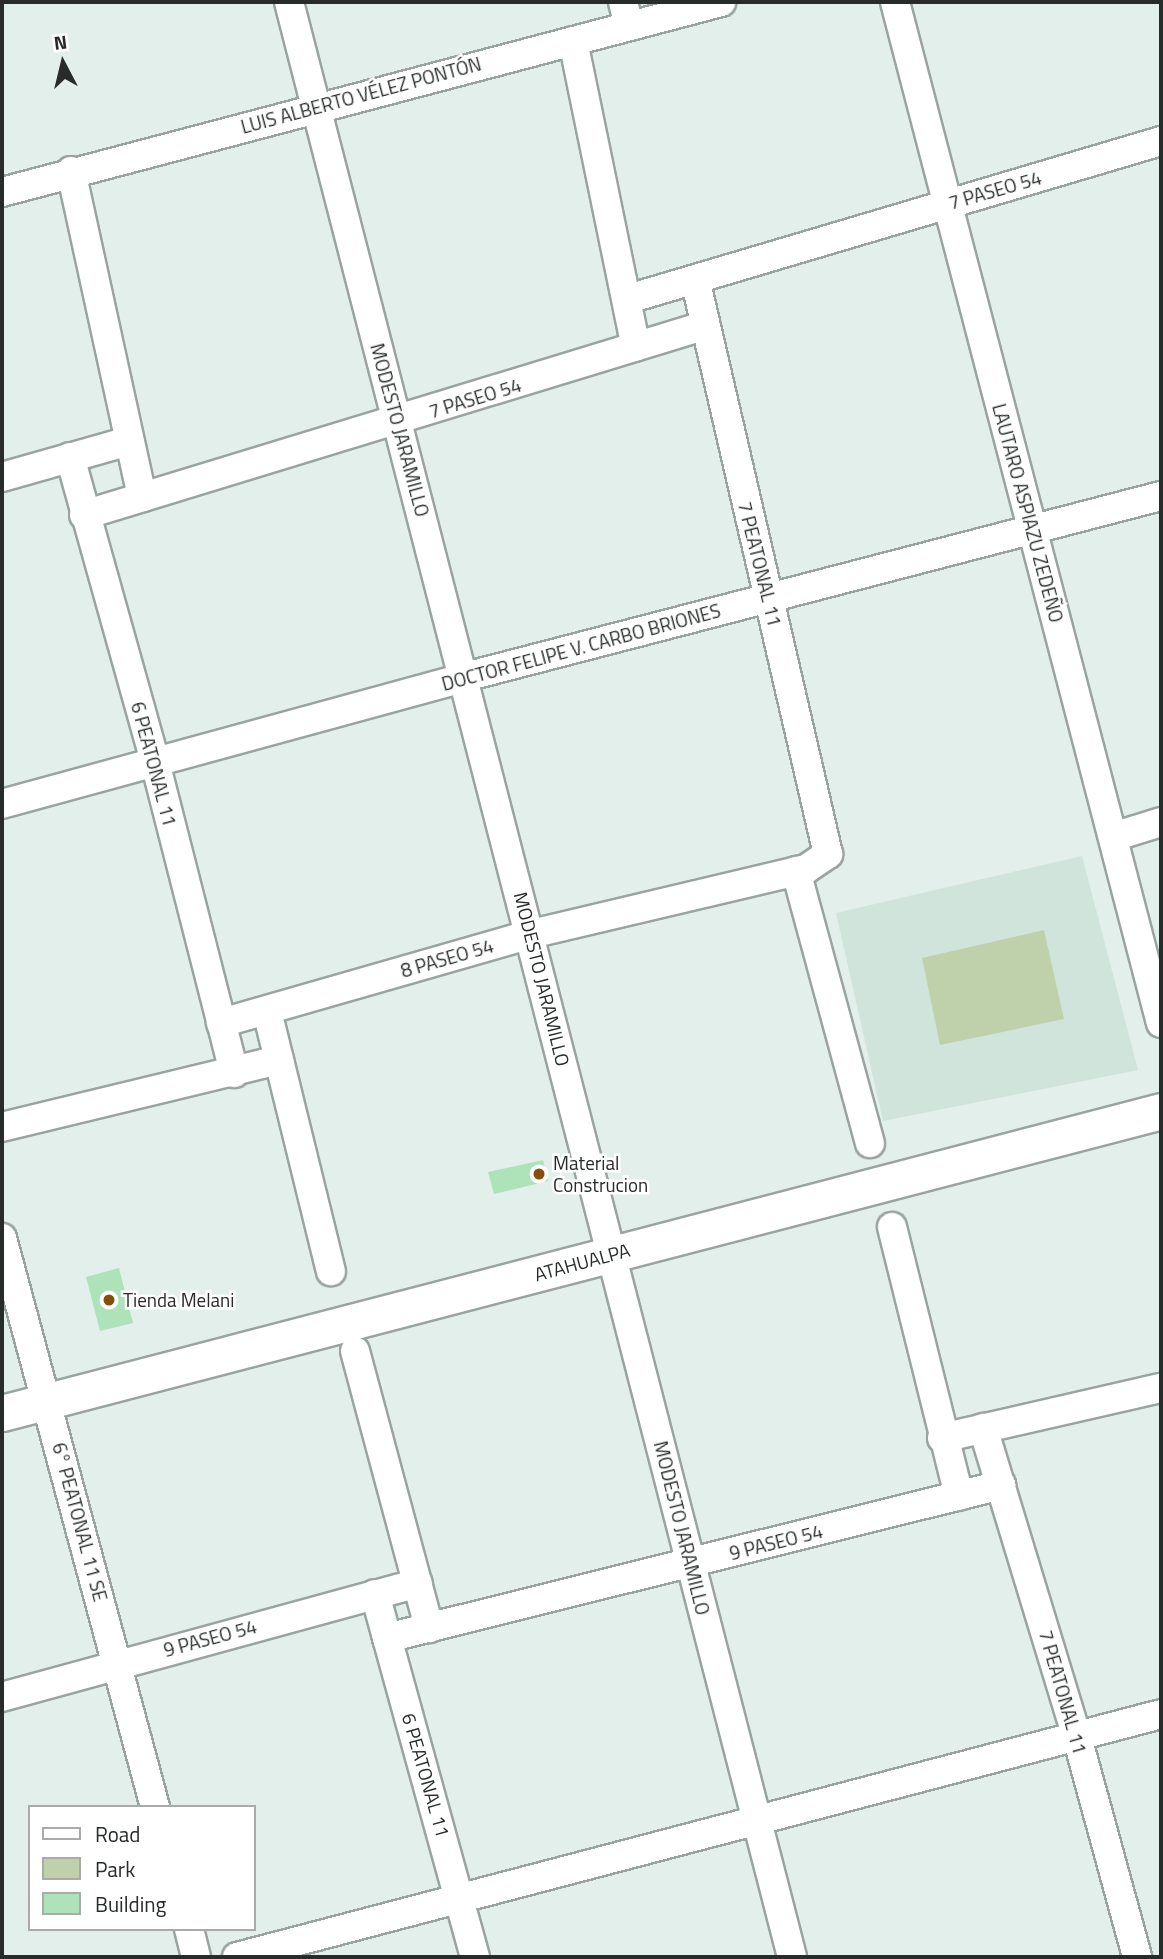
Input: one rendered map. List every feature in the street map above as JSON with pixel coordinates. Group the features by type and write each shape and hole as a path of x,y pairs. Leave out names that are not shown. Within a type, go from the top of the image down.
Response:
{"street":[{"name":"MODESTO JARAMILLO","path":"289,2 465,677 792,1957"},
{"name":"LUIS ALBERTO VÉLEZ PONTÓN","path":"3,185 71,171 573,40 626,14 722,2"},
{"name":"LAUTARO ASPIAZU ZEDEÑO","path":"895,2 1161,1023"},
{"path":"573,40 636,347"},
{"name":"7 PASEO 54","path":"628,299 1161,141"},
{"path":"71,171 142,497"},
{"name":"7 PEATONAL 11","path":"695,279 703,326 829,848"},
{"name":"7 PASEO 54","path":"84,515 398,422 703,326"},
{"path":"2,477 129,441"},
{"name":"6 PEATONAL 11","path":"70,457 155,762 233,1073"},
{"name":"DOCTOR FELIPE V. CARBO BRIONES","path":"2,804 465,677 1161,496"},
{"path":"1113,837 1161,822"},
{"name":"8 PASEO 54","path":"221,1023 531,934 796,871 815,865 829,848"},
{"path":"796,871 870,1143"},
{"path":"267,1011 331,1271"},
{"path":"2,1127 279,1060"},
{"name":"ATAHUALPA","path":"2,1413 1161,1111"},
{"path":"892,1227 958,1496"},
{"name":"6° PEATONAL 11 SE","path":"2,1238 154,1805"},
{"path":"355,1351 429,1628"},
{"path":"942,1438 1161,1388"},
{"name":"7 PEATONAL 11","path":"983,1428 1077,1737 1137,1957"},
{"name":"9 PASEO 54","path":"387,1638 1002,1485"},
{"name":"9 PASEO 54","path":"2,1697 117,1663 418,1583"},
{"name":"6 PEATONAL 11","path":"375,1594 475,1957"},
{"path":"237,1957 1161,1714"},
{"path":"190,1931 196,1957"}],"shaded area":[{"path":"1082,856 1138,1070 883,1121 836,913"}],"green space":[{"path":"1044,930 1064,1019 940,1045 922,958"}],"building":[{"path":"543,1160 548,1181 494,1194 488,1172"},
{"name":"Tienda Melani","path":"119,1268 133,1323 100,1331 86,1277"}],"place":[{"name":"Material Construcion","path":"539,1174"},
{"name":"Tienda Melani","path":"109,1300"}]}
